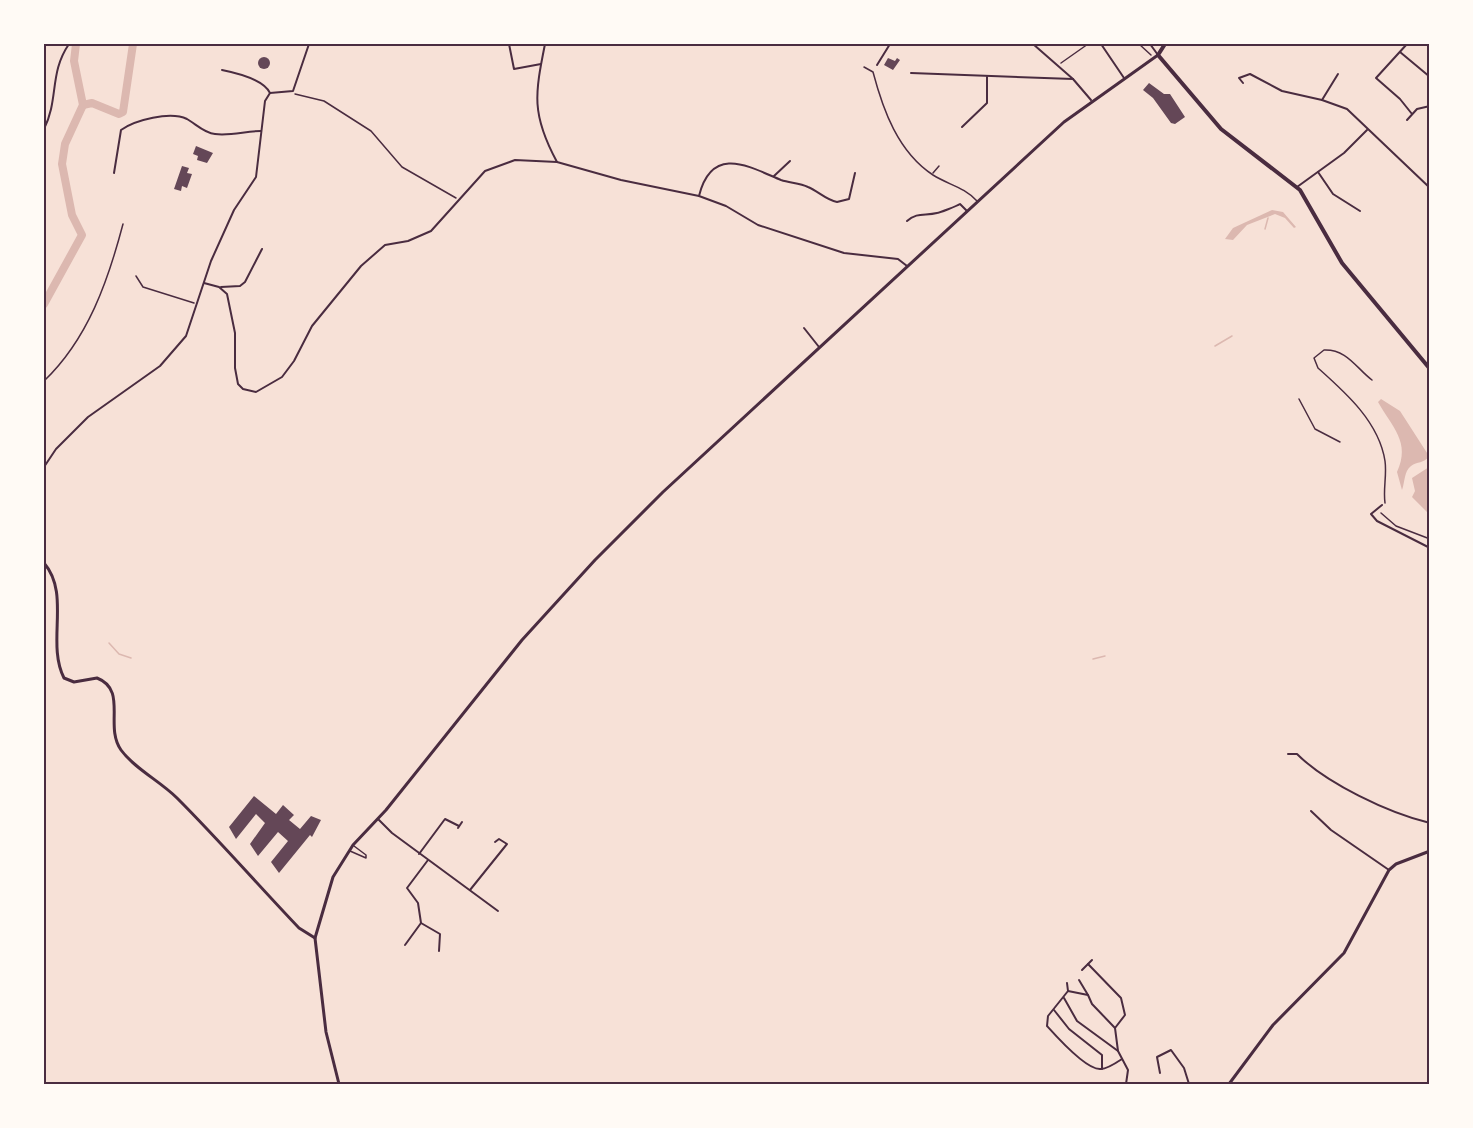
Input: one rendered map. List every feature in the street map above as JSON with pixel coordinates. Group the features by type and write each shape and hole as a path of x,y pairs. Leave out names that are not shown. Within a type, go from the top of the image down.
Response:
{"main road":[{"path":"1165,44 1156,56 1221,129 1297,187 1342,263 1430,369"}],"street":[{"path":"44,129 53,103 58,63 69,44"},
{"path":"270,93 291,93 295,89 309,44"},
{"path":"509,44 513,68 541,64"},
{"path":"545,44 537,86 539,119 557,162"},
{"path":"877,65 890,44"},
{"path":"1033,44 1073,79 1091,100"},
{"path":"1101,44 1124,78"},
{"path":"339,1084 326,1032 315,938 328,888 353,845 378,819 516,647 595,560 726,431 1064,122 1091,100 1156,56 1150,44"},
{"path":"1407,44 1376,78 1412,114"},
{"path":"1400,52 1429,75"},
{"path":"222,70 253,80 266,87 270,93"},
{"path":"911,73 1073,79"},
{"path":"1242,83 1239,78 1250,74 1282,91 1322,100 1347,109 1430,188"},
{"path":"1322,100 1338,74"},
{"path":"962,127 987,103 987,77"},
{"path":"1333,81 1338,85"},
{"path":"44,467 56,449 88,417 174,352 186,336 204,283 231,217 256,177 265,101 270,93"},
{"path":"1407,120 1423,106 1430,106"},
{"path":"114,173 121,130 161,115 174,115 186,119 212,134 234,135 261,131"},
{"path":"1297,187 1354,144 1368,130"},
{"path":"219,287 228,297 235,333 238,384 249,391 264,389 288,370 312,326 361,266 385,245 408,241 431,231 458,199 490,168 515,160 557,162 621,180 699,196 726,206 758,225 844,253 898,259 907,266"},
{"path":"774,176 790,161"},
{"path":"699,196 707,179 724,165 746,164 808,187 832,201 843,202 850,197 855,173"},
{"path":"1318,172 1333,194 1360,211"},
{"path":"908,221 913,216 938,213 949,206 960,204 968,211"},
{"path":"1354,208 1357,204"},
{"path":"204,283 219,287 240,286 245,282 262,249"},
{"path":"804,328 819,347"},
{"path":"1383,504 1371,514 1377,521 1430,548"},
{"path":"44,563 50,570 55,588 58,660 64,678 74,682 98,678 108,684 114,692 115,732 122,751 177,797 299,927 315,938"},
{"path":"1288,754 1297,754 1321,776 1341,787 1430,823"},
{"path":"1311,811 1331,830 1389,870"},
{"path":"378,819 419,854 498,911"},
{"path":"419,854 445,819 459,827 462,822"},
{"path":"470,890 506,848 505,842 498,839 495,842"},
{"path":"1229,1084 1273,1025 1344,952 1389,870 1396,864 1430,851"},
{"path":"405,945 421,923 418,903 407,888 428,860"},
{"path":"421,923 440,934 439,951"},
{"path":"1082,970 1092,960"},
{"path":"1088,963 1123,1002 1124,1018 1115,1028"},
{"path":"1079,980 1092,1004 1115,1028 1118,1051 1128,1070 1126,1084"},
{"path":"1067,983 1068,991 1048,1016 1047,1026 1088,1065 1102,1069 1122,1059"},
{"path":"1068,991 1088,995"},
{"path":"1064,998 1077,1021 1118,1051"},
{"path":"1054,1010 1069,1029 1102,1055 1102,1069"},
{"path":"1160,1073 1157,1057 1170,1050 1184,1068 1189,1084"}],"lane":[{"path":"864,67 873,72 881,103 901,142 913,157 932,174 964,188 978,202"},
{"path":"932,174 939,166"},
{"path":"44,381 67,356 87,323 123,224"},
{"path":"349,851 362,859 366,858 366,855 353,845"}],"path":[{"path":"1058,65 1088,44"},
{"path":"1138,44 1156,56"},
{"path":"291,93 324,101 371,131 402,167 458,199"},
{"path":"136,276 143,287 197,304"},
{"path":"1372,380 1346,355 1336,351 1324,350 1314,360 1318,368 1365,414 1373,429 1385,462 1383,504"},
{"path":"1299,399 1316,429 1340,442"},
{"path":"1381,513 1396,526 1430,539"}],"shaded area":[{"path":"1272,210 1283,212 1296,227 1294,228 1285,218 1275,214 1247,225 1233,240 1225,239 1233,228"},
{"path":"1381,399 1400,411 1429,456 1409,468 1402,490 1397,472 1401,461 1401,443 1378,402"},
{"path":"1429,467 1429,514 1412,497 1415,491 1412,478"}],"building":[{"path":"266,57 269,58 269,68 262,69 259,68 258,61 259,58"},
{"path":"888,58 895,61 897,58 900,60 893,70 884,65"},
{"path":"1149,83 1164,94 1170,94 1185,117 1175,124 1171,123 1153,98 1143,90"},
{"path":"196,146 213,153 207,163 197,160 198,156 193,154"},
{"path":"182,166 189,168 187,173 192,174 187,188 182,186 181,191 174,189"},
{"path":"254,796 276,814 283,805 294,815 289,820 300,829 311,816 321,820 312,837 310,835 279,873 271,862 288,841 278,832 258,856 250,844 265,823 256,814 236,839 229,827"}],"waterway":[{"path":"44,304 82,235 72,215 62,164 65,144 83,105 74,61 76,44"},
{"path":"83,105 92,103 119,114 123,112 133,44"},
{"path":"1265,229 1268,218"},
{"path":"1215,346 1232,336"},
{"path":"109,643 119,654 131,658"},
{"path":"1093,659 1105,656"}]}
